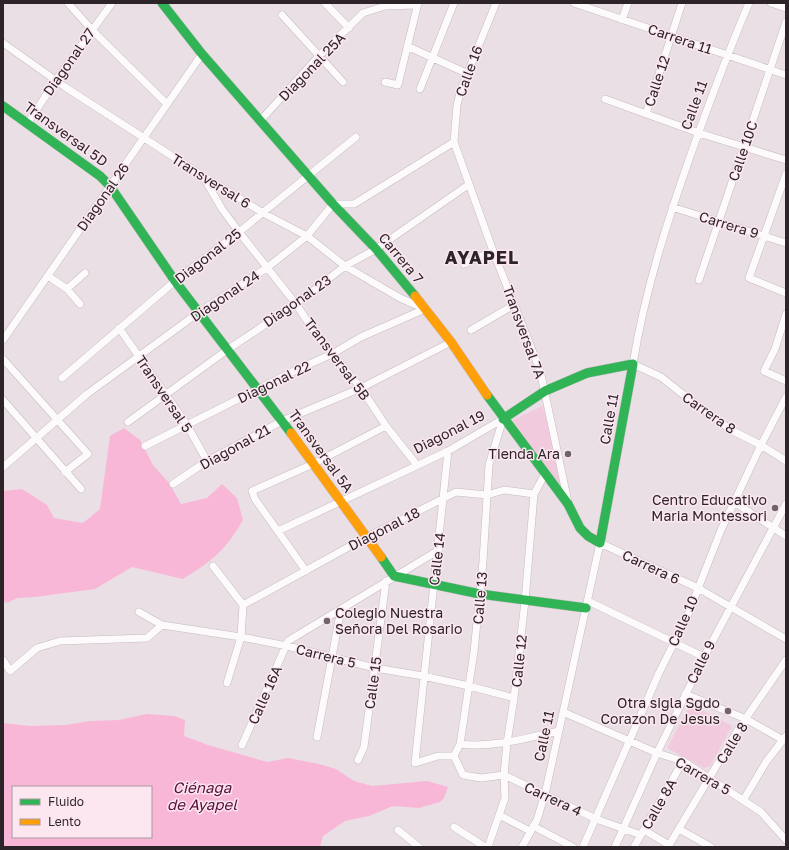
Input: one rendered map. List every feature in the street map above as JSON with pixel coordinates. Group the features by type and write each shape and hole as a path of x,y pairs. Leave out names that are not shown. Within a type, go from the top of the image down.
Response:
{"main road":[{"name":"Carrera 7","path":"162,3 202,54 333,204 376,249 425,309 451,342 503,420 568,504 574,521 588,537 600,543"},
{"name":"Transversal 5D","path":"3,106 100,176 110,186"},
{"name":"Transversal 5A","path":"110,186 198,313 258,389 340,500 390,578"},
{"name":"Diagonal 19","path":"503,420 545,390 587,373 633,364"},
{"name":"Calle 11","path":"600,543 633,364"},
{"path":"390,578 434,583 480,594 525,601 587,605"}],"street":[{"path":"68,3 92,30 167,104"},
{"name":"Diagonal 27","path":"28,123 56,80 112,3"},
{"path":"325,3 349,28"},
{"path":"420,89 454,3"},
{"name":"Calle 16","path":"454,142 457,105 466,73 496,3"},
{"name":"Carrera 11","path":"574,3 786,75"},
{"path":"622,20 628,3"},
{"name":"Calle 12","path":"646,114 682,3"},
{"name":"Calle 11","path":"633,364 648,286 672,207 727,55 750,3"},
{"path":"771,3 786,8"},
{"path":"385,82 398,85 418,4"},
{"name":"Diagonal 25A","path":"260,121 319,56 363,14 385,6 418,4"},
{"path":"282,16 343,82"},
{"name":"Calle 10C","path":"699,280 786,22"},
{"name":"Transversal 6","path":"3,43 56,80 203,176 263,213 306,236 345,266 400,298 425,309"},
{"path":"407,46 466,73"},
{"name":"Diagonal 26","path":"3,340 202,54"},
{"path":"605,99 699,133 786,160"},
{"name":"Diagonal 25","path":"62,378 175,281 263,213 356,137"},
{"path":"333,204 354,204 454,142"},
{"name":"Transversal 7A","path":"454,142 468,185 540,370 568,504"},
{"path":"786,174 763,235 749,278 786,293"},
{"name":"Transversal 5B","path":"203,176 222,209 239,232 268,267 332,354 361,388 386,426 417,465"},
{"name":"Diagonal 23","path":"128,422 227,350 296,304 345,266 376,249 468,185"},
{"name":"Diagonal 24","path":"3,467 87,394 198,313 268,267 306,236 333,204"},
{"name":"Carrera 9","path":"672,207 786,243"},
{"path":"464,264 493,251"},
{"path":"67,289 85,273"},
{"path":"48,276 67,289 80,304"},
{"path":"471,330 514,305"},
{"name":"Diagonal 22","path":"145,446 258,389 332,354 361,337 425,309"},
{"path":"786,314 775,350 764,371 786,381"},
{"name":"Transversal 5","path":"119,328 187,425 207,461"},
{"name":"Diagonal 21","path":"173,484 207,461 282,421 361,388 451,342"},
{"path":"3,359 88,454 65,472"},
{"name":"Carrera 8","path":"633,364 661,377 732,430 761,445 786,461"},
{"name":"Calle 10","path":"583,847 674,642 687,618 734,502 761,445 786,398"},
{"path":"3,400 81,489"},
{"name":"Diagonal 19","path":"278,531 340,500 448,451 503,420"},
{"name":"Calle 13","path":"454,756 460,744 474,652 480,594 489,465 503,420"},
{"path":"306,571 255,499 252,491 313,464 386,426"},
{"name":"Calle 14","path":"448,451 439,550 423,676 415,763 438,756 454,756"},
{"name":"Calle 12","path":"487,847 505,798 504,776 507,743 514,698 525,601 534,494 545,474"},
{"name":"Diagonal 18","path":"243,606 365,538 456,492 487,495 504,490 534,494"},
{"path":"734,502 786,536"},
{"name":"Calle 9","path":"615,847 685,694 730,606 786,504"},
{"name":"Calle 11","path":"522,847 532,829 544,796 600,543"},
{"name":"Carrera 6","path":"600,543 698,588 786,638"},
{"path":"287,646 288,641 390,578 439,550"},
{"path":"213,566 243,606 241,637 227,683"},
{"name":"Calle 15","path":"358,760 364,747 390,578"},
{"path":"587,605 674,642 704,657"},
{"path":"317,737 341,609"},
{"name":"Carrera 5","path":"139,612 162,625 241,637 287,646 375,668 423,676 514,698"},
{"path":"3,660 10,671 36,648 60,642 147,638 162,625"},
{"name":"Calle 16A","path":"242,745 287,646"},
{"name":"Calle 8","path":"668,846 746,719 786,660"},
{"path":"685,694 746,719 785,738 766,762 744,799"},
{"name":"Carrera 5","path":"563,712 657,753 683,761 744,799 761,812 786,840"},
{"path":"460,744 473,746 507,743 559,731"},
{"path":"454,756 463,775 481,778 504,776"},
{"name":"Calle 8A","path":"634,847 683,761"},
{"name":"Carrera 4","path":"504,776 596,819 623,829 642,833 668,846"},
{"path":"499,815 573,847"},
{"path":"454,827 487,847"},
{"path":"679,829 711,847"},
{"path":"398,830 420,847"}],"shaded area":[{"path":"543,406 561,482 558,483 512,420"},
{"path":"691,704 732,726 710,766 704,768 667,748"}],"water":[{"path":"124,428 140,440 153,465 169,483 181,504 207,498 222,484 237,498 243,520 230,540 218,554 183,579 132,567 95,589 17,598 7,603 3,601 3,491 22,489 47,505 54,518 83,523 100,509 110,436"},
{"name":"Ciénaga de Ayapel","path":"147,714 174,716 185,720 184,736 208,745 267,762 288,758 319,764 336,769 354,781 372,786 427,781 448,787 444,798 440,802 419,808 393,806 369,816 345,821 323,836 320,847 3,847 3,723 30,726 65,725 90,721 119,720"}],"traffic: fast":[{"path":"162,3 202,54 333,204 376,249 415,296"},
{"path":"3,106 100,176 110,186 175,281 291,433"},
{"path":"487,395 568,504 580,528 588,536 600,543 633,364 587,373 545,391 503,419"},
{"path":"381,557 394,576 480,594 586,608"}],"traffic: slow":[{"path":"415,296 451,342 487,395"},
{"path":"291,433 381,557"}],"place":[{"name":"Tienda Ara","path":"568,454"},
{"name":"Centro Educativo Maria Montessori","path":"775,508"},
{"name":"Colegio Nuestra Señora Del Rosario","path":"327,621"},
{"name":"Otra sigla Sgdo Corazon De Jesus","path":"728,711"}],"district":[{"name":"AYAPEL","path":"482,258"}]}
